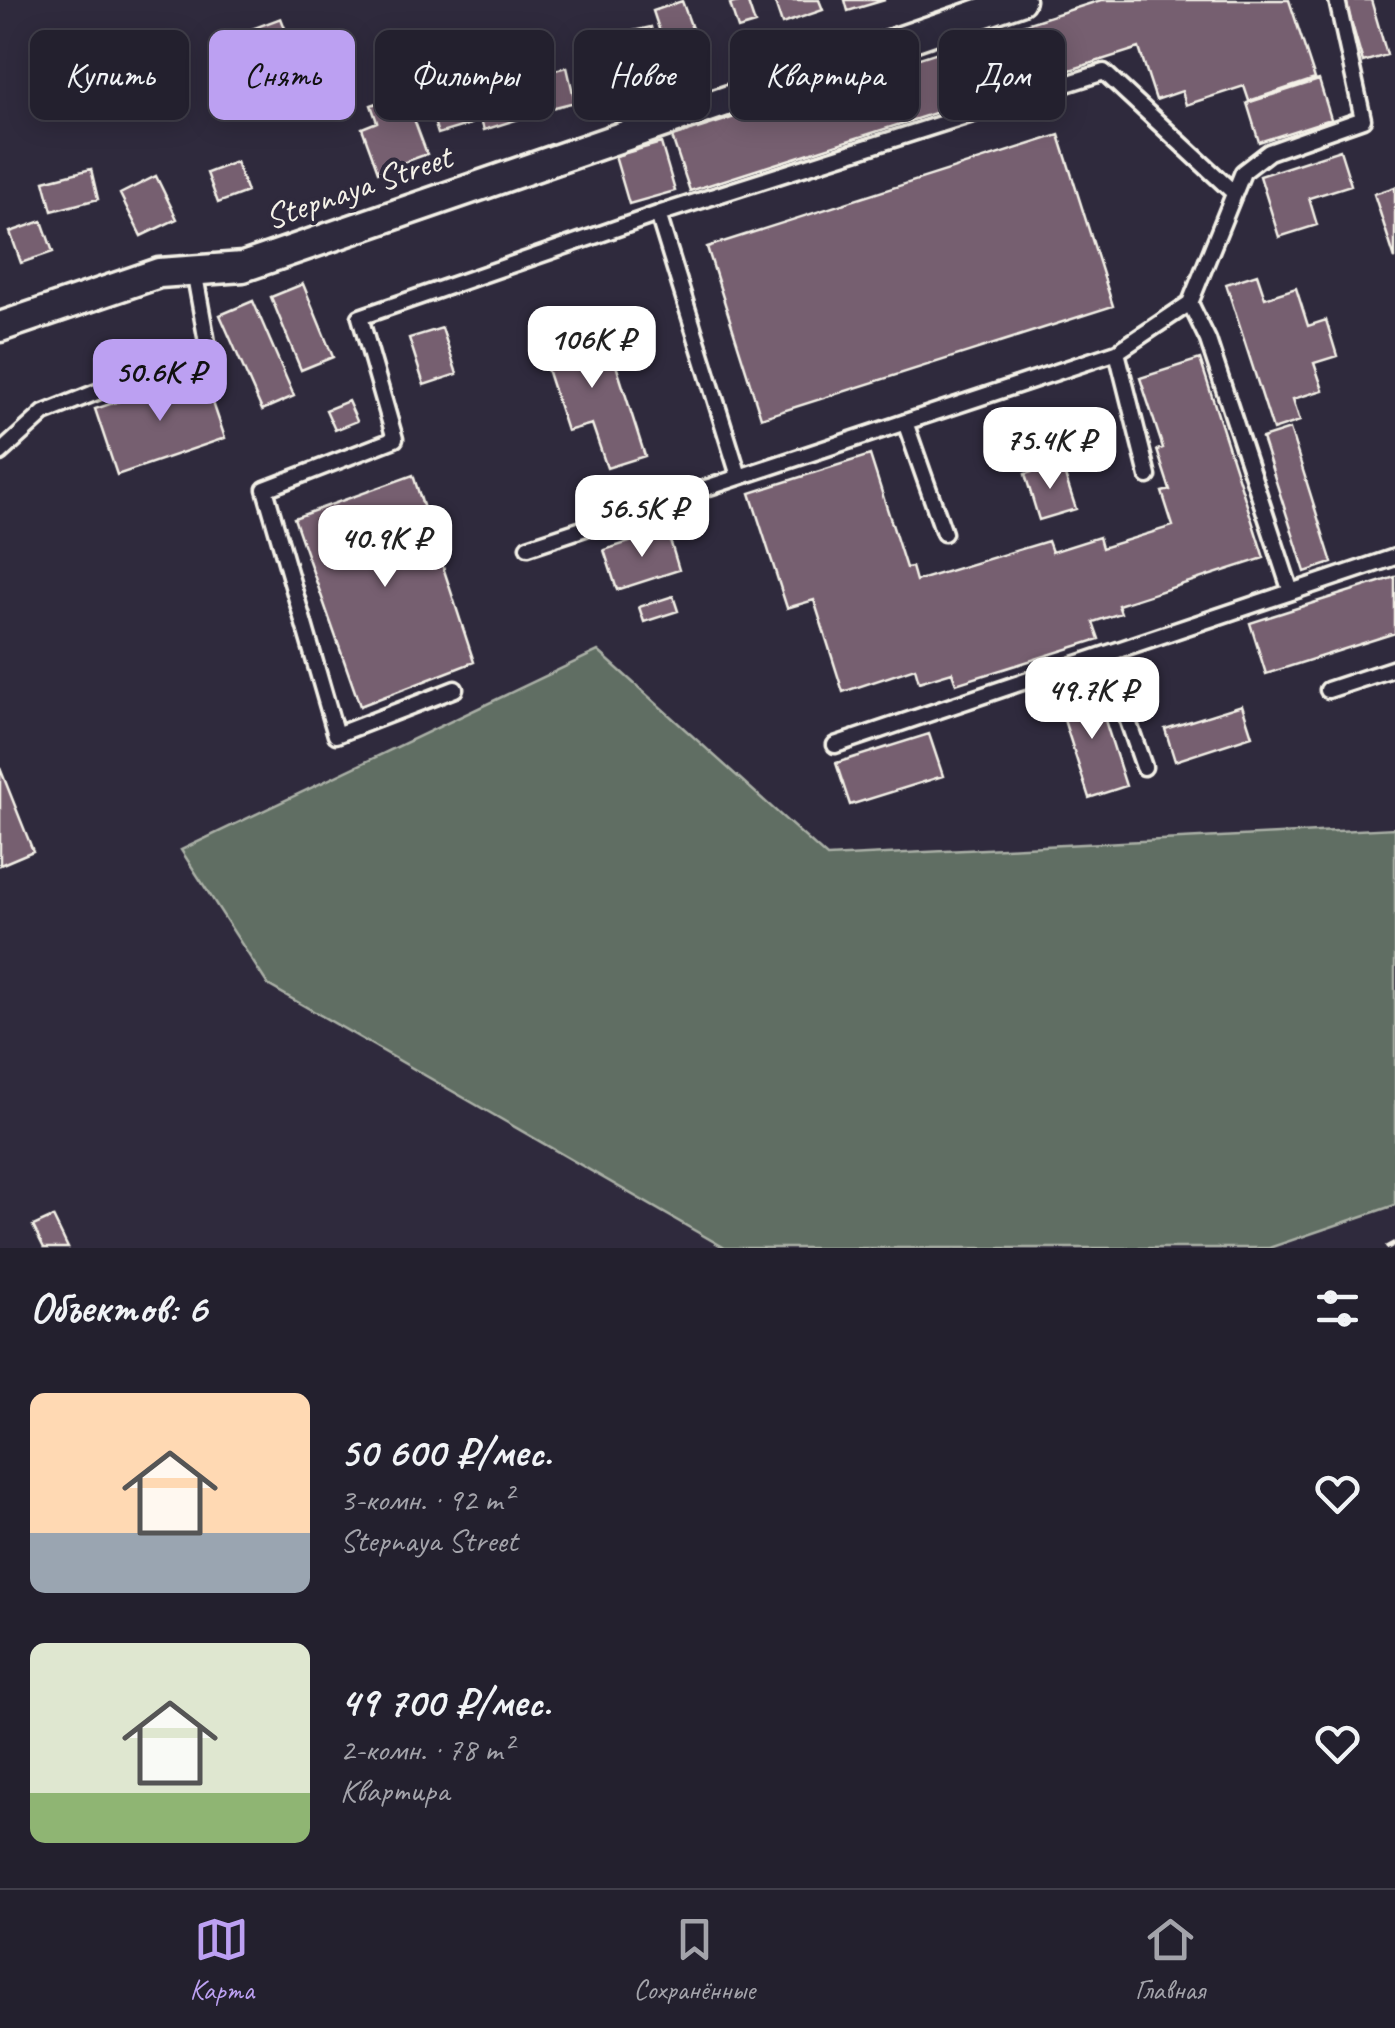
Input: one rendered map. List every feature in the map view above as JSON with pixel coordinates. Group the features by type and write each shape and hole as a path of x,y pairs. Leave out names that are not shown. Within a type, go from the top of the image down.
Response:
{"street":[{"name":"Stepnaya Street","path":"0,327 159,273 243,267 1020,0"}],"lane":[{"path":"528,547 1117,352 1190,303 1243,172 1270,152 1363,119 1337,0"},
{"path":"455,689 336,734 265,490 395,439 360,317 658,214 1104,72 1234,193"},
{"path":"658,214 739,476"},
{"path":"0,453 44,413 208,348 194,270"},
{"path":"1190,303 1208,340 1291,592"},
{"path":"1117,352 1148,476"},
{"path":"904,422 944,534"},
{"path":"835,745 1395,557"},
{"path":"1105,654 1144,767"},
{"path":"1328,690 1395,668"}],"path":[{"path":"1386,1248 1395,1243"}],"green space":[{"path":"598,651 827,857 1395,828 1395,1205 1269,1248 725,1248 268,985 181,850"}],"building":[{"path":"747,0 755,24 738,29 730,4"},
{"path":"774,0 819,0 823,10 782,24"},
{"path":"845,0 885,0 848,11"},
{"path":"1101,0 1289,0 1315,79 1249,101 1244,86 1186,105 1182,91 1156,100 1139,48 1065,72 1065,30 1007,30"},
{"path":"1345,0 1371,0 1387,55 1363,62"},
{"path":"682,1 693,30 659,30 653,11"},
{"path":"281,18 286,30 249,30"},
{"path":"939,52 939,112 919,118 919,58"},
{"path":"567,67 574,102 554,107 554,70"},
{"path":"1319,80 1331,119 1259,142 1247,103"},
{"path":"730,118 913,120 690,191 672,137"},
{"path":"414,120 427,154 378,172 362,128 377,122"},
{"path":"434,120 470,120 471,124 438,134"},
{"path":"481,120 516,120 484,130"},
{"path":"1059,135 1113,306 761,418 707,247"},
{"path":"661,143 675,191 629,204 615,156"},
{"path":"1340,150 1351,185 1309,198 1317,225 1279,237 1260,176"},
{"path":"236,162 247,192 218,203 207,173"},
{"path":"91,169 98,199 52,211 44,181"},
{"path":"156,176 177,219 141,236 120,194"},
{"path":"1395,187 1395,259 1374,194"},
{"path":"42,221 53,252 21,263 10,232"},
{"path":"1257,274 1265,298 1296,288 1308,326 1326,320 1337,356 1314,363 1323,390 1293,399 1300,421 1273,430 1226,284"},
{"path":"303,284 333,357 301,370 271,297"},
{"path":"253,301 294,396 262,410 220,315"},
{"path":"602,321 645,456 607,468 592,424 567,431 538,341"},
{"path":"442,328 457,374 424,385 409,338"},
{"path":"1200,359 1264,558 1118,605 1121,613 1093,622 1099,639 956,684 952,672 919,682 915,668 843,692 814,600 787,608 750,493 870,455 906,568 912,567 916,581 1048,541 1052,552 1099,537 1102,548 1173,526 1162,492 1170,490 1157,450 1163,448 1140,378"},
{"path":"203,373 225,438 117,475 95,409"},
{"path":"348,401 357,421 335,430 326,410"},
{"path":"1290,429 1332,563 1305,572 1262,438"},
{"path":"1061,463 1076,509 1039,520 1025,474"},
{"path":"413,475 474,662 360,706 294,518"},
{"path":"667,530 679,570 617,590 604,550"},
{"path":"1395,577 1395,633 1266,674 1250,623"},
{"path":"673,596 678,611 644,622 639,607"},
{"path":"1094,686 1126,786 1089,798 1057,698"},
{"path":"1242,705 1252,736 1175,761 1165,729"},
{"path":"929,734 943,776 850,805 836,763"},
{"path":"0,768 33,851 0,865"},
{"path":"53,1217 68,1248 44,1248 33,1226"}]}
